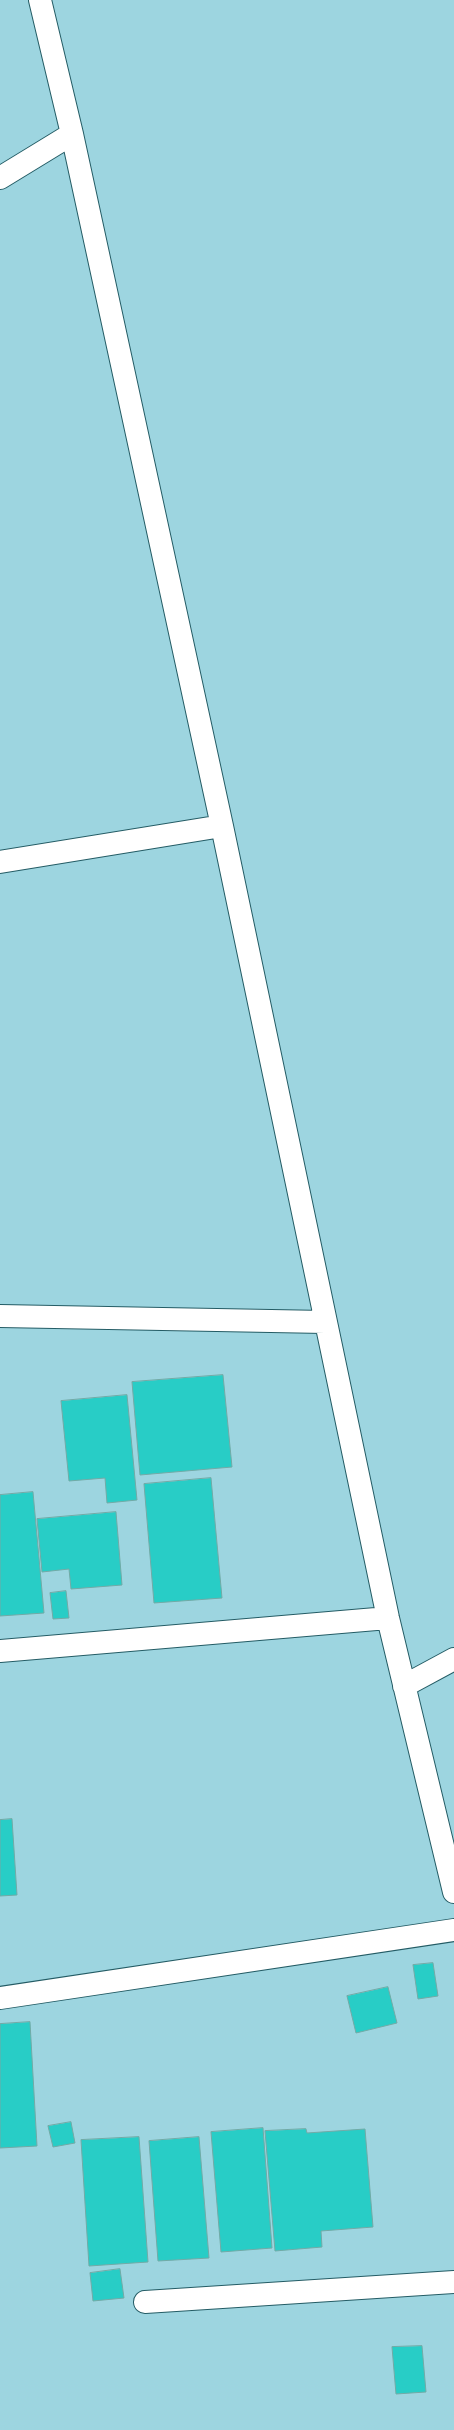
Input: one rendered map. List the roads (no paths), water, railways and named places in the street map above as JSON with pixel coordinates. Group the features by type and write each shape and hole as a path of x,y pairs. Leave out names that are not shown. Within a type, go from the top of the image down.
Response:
{"street":[{"path":"40,0 72,134 222,826 388,1618 454,1892"},
{"path":"0,178 72,134"},
{"path":"0,862 222,826"},
{"path":"0,1316 326,1322"},
{"path":"0,1651 388,1618"},
{"path":"404,1686 454,1659"},
{"path":"0,1998 454,1930"},
{"path":"145,2302 454,2282"}]}
